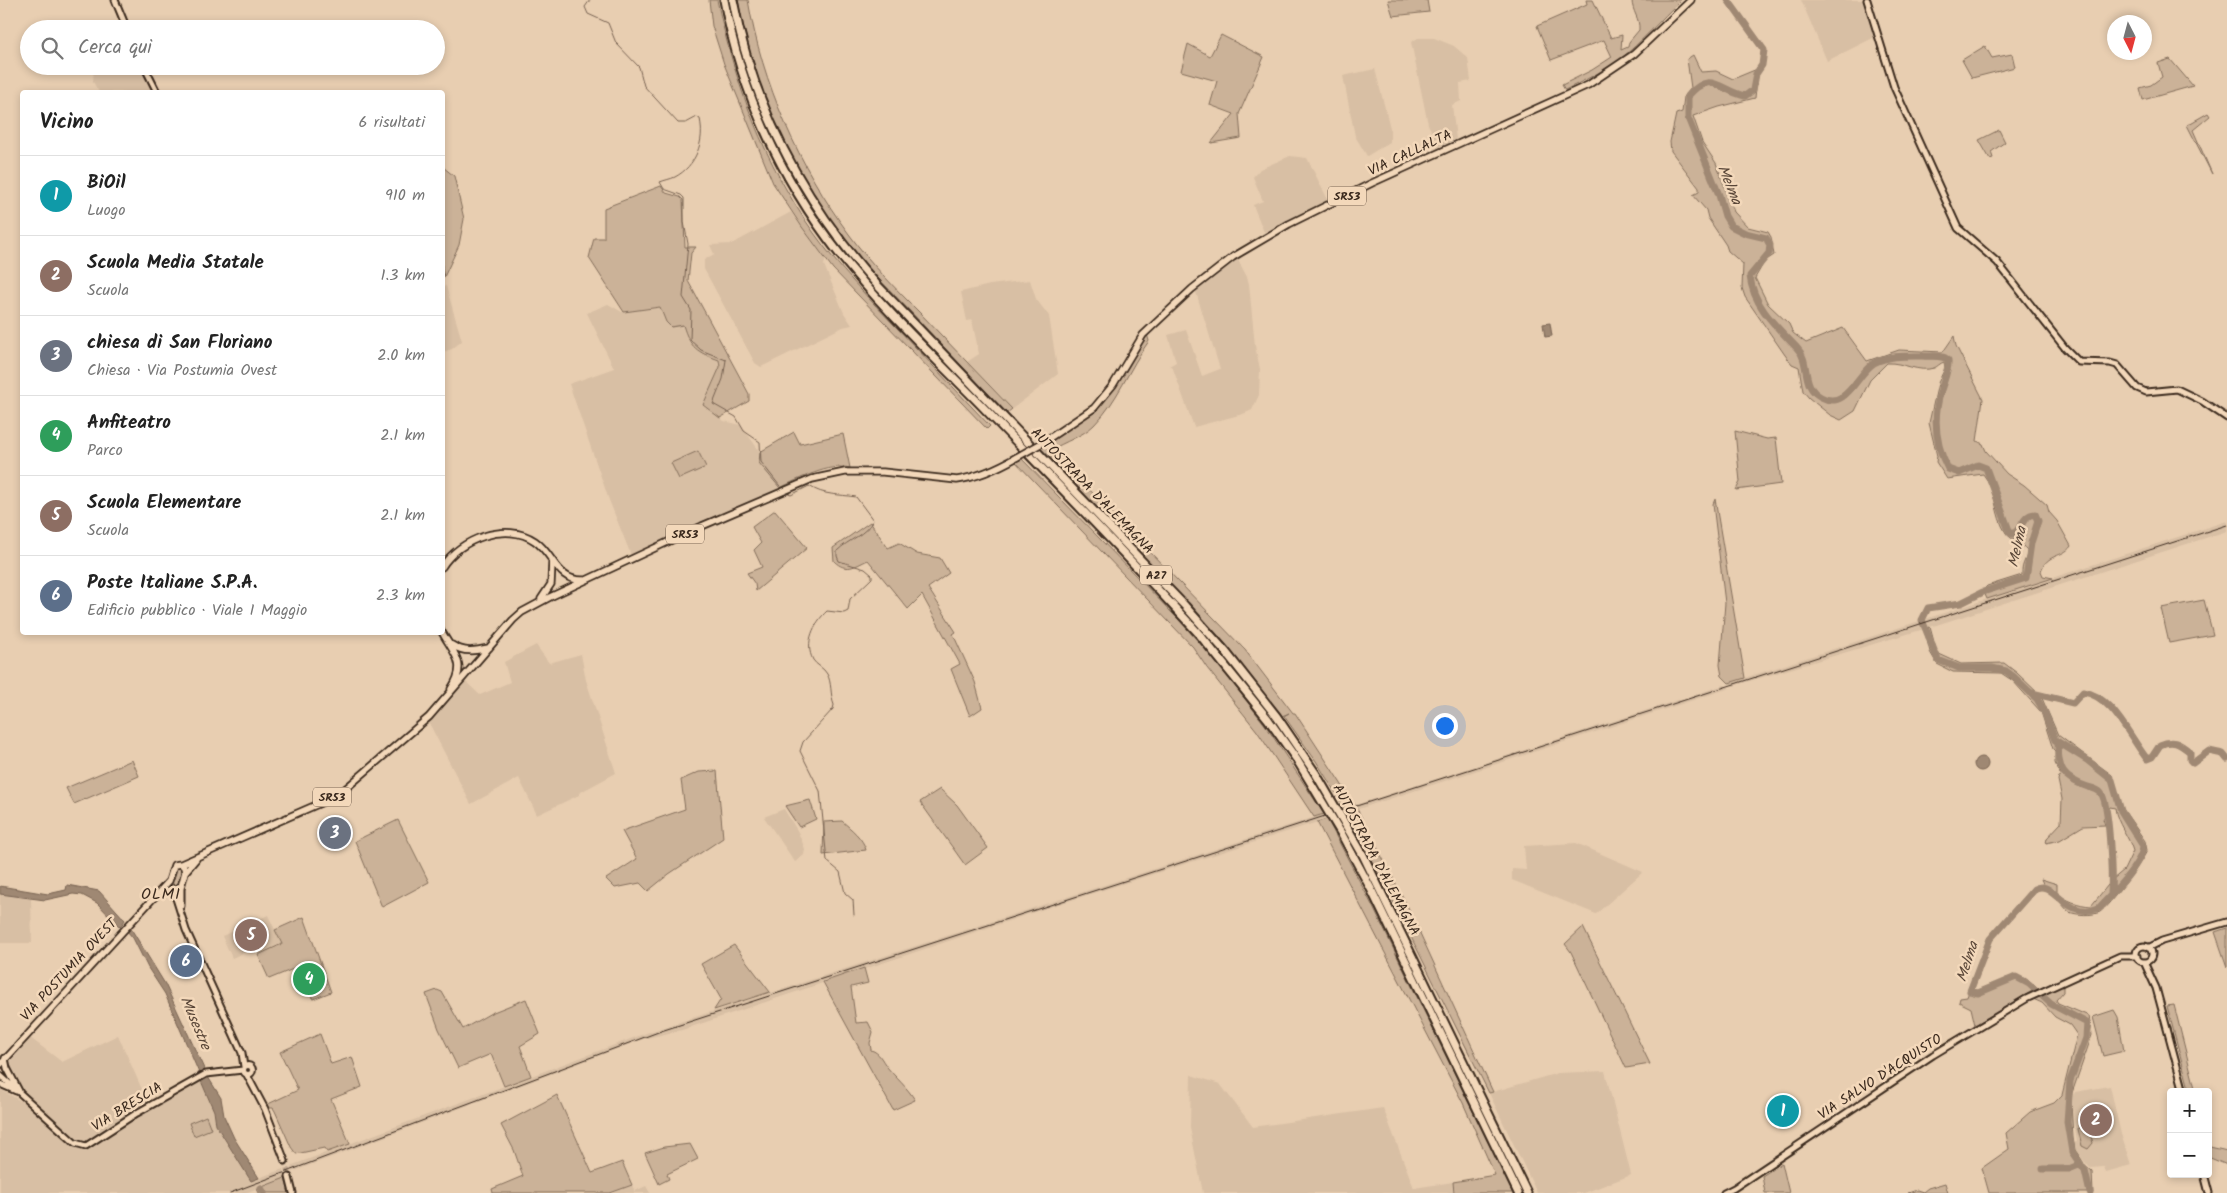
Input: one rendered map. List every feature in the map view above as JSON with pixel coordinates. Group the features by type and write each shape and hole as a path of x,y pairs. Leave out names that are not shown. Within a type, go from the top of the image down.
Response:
{"highway":[{"name":"AUTOSTRADA D'ALEMAGNA","path":"724,0 739,60 764,130 796,191 838,252 897,318 1200,635 1239,681 1297,760 1358,864 1518,1193"},
{"name":"AUTOSTRADA D'ALEMAGNA","path":"733,0 750,67 770,122 801,184 834,233 878,286 1201,623 1251,683 1306,758 1363,855 1527,1193"}],"main road":[{"name":"VIA CALLALTA","path":"1042,443 1094,408 1113,385 1143,335 1192,289 1233,258 1289,224 1372,183 1588,85 1634,54 1691,0"},
{"name":"VIA POSTUMIA OVEST","path":"0,1065 158,894 169,881 173,866 333,797 413,732 442,703 513,620 538,603 812,478 845,472 883,472 957,480 969,478 1000,466 1042,443"},
{"name":"VIA POSTUMIA OVEST","path":"445,563 450,556 477,539 490,535 509,533 533,539 544,549 566,576 578,580 591,578"},
{"name":"VIA POSTUMIA OVEST","path":"538,603 551,584 552,560"},
{"name":"VIA POSTUMIA OVEST","path":"442,703 459,674 457,656 444,635"},
{"path":"450,644 471,652 489,648"},
{"name":"VIA POSTUMIA OVEST","path":"158,894 181,887 185,872 200,855"},
{"path":"181,864 185,872"},
{"path":"169,881 173,889"}],"street":[{"path":"115,0 123,20"},
{"path":"1867,0 1894,87 1958,228 1997,262 2065,348 2079,362 2117,365 2137,388 2146,392 2177,389 2202,401 2227,418"},
{"path":"148,75 156,90"},
{"path":"445,558 450,556"},
{"path":"181,887 181,912"},
{"path":"173,889 186,930 245,1069 280,1144 285,1160"},
{"path":"2147,961 2139,960 2137,953 2142,947 2151,948 2194,930 2227,922"},
{"path":"2151,948 2147,961 2164,1015 2183,1088"},
{"name":"VIA SALVO D'ACQUISTO","path":"1724,1193 1933,1055 2026,999 2120,956 2137,953"},
{"path":"5,1058 7,1068 19,1092"},
{"name":"VIA BRESCIA","path":"0,1075 75,1143 86,1146 137,1113 206,1074 245,1069"},
{"path":"0,1084 19,1092"},
{"path":"288,1177 293,1193"},
{"path":"2205,1178 2209,1193"}],"shaded area":[{"path":"709,0 717,0 742,92 766,151 796,206 814,233 844,271 990,426 987,429 833,269 773,183 724,64 712,26"},
{"path":"738,0 748,0 754,31 773,93 799,152 831,208 857,245 892,285 1012,409 1007,413 869,268 845,241 825,214 791,157 764,96 745,32"},
{"path":"1388,0 1427,0 1429,12 1393,16"},
{"path":"1586,0 1593,0 1611,38 1622,35 1621,50 1628,47 1629,42 1639,30 1632,0 1681,0 1619,60 1565,90 1562,85 1592,70 1612,57 1604,40 1551,60 1537,26 1587,4"},
{"path":"1801,0 1865,0 1875,37 1827,61"},
{"path":"1221,35 1264,57 1239,114 1241,138 1211,143 1234,114 1210,105 1217,81 1181,71 1188,44 1210,56"},
{"path":"1418,38 1434,38 1454,46 1468,58 1471,81 1460,83 1461,101 1452,105 1456,139 1436,148 1434,137 1428,124 1411,42"},
{"path":"1985,46 1992,58 2012,54 2015,67 1972,78 1962,60"},
{"path":"1693,55 1701,72 1716,71 1733,79 1762,67 1757,77 1755,98 1693,116 1702,142 1716,163 1734,212 1748,227 1768,232 1771,237 1774,255 1765,261 1755,278 1768,304 1789,324 1793,333 1806,343 1843,328 1867,361 1899,350 1943,352 1954,336 1956,346 1983,399 1977,441 1983,444 1986,451 2007,474 2024,485 2047,505 2049,512 2057,521 2071,546 2068,550 2051,558 2044,565 2041,571 2043,576 2053,578 1987,599 1983,590 1987,586 2022,575 2022,567 2027,550 2006,533 1999,519 1991,488 1983,474 1947,479 1936,462 1937,456 1929,423 1938,383 1945,368 1944,362 1928,369 1887,363 1870,380 1855,411 1841,420 1830,415 1803,391 1799,367 1792,364 1785,355 1745,297 1742,288 1743,264 1728,251 1708,218 1706,210 1693,195 1699,192 1699,188 1671,151 1670,142 1676,114 1682,112 1684,97 1691,88 1687,59"},
{"path":"2170,59 2193,86 2143,100 2140,88 2151,85 2162,77 2158,63"},
{"path":"1375,69 1390,128 1390,142 1367,156 1355,136 1343,76"},
{"path":"93,75 146,75 154,90 98,90 93,82"},
{"path":"2208,113 2210,116 2193,130 2212,174 2187,125"},
{"path":"1999,130 2005,142 1991,152 1993,158 1990,159 1979,140"},
{"path":"1290,156 1307,158 1328,200 1264,232 1253,205 1263,201 1253,177 1260,169"},
{"path":"445,169 454,176 464,219 459,245 445,275"},
{"path":"661,186 666,193 680,197 683,200 685,247 696,247 691,253 688,281 749,394 749,401 720,418 703,405 720,367 719,360 695,348 688,339 683,325 671,327 666,322 660,307 624,312 589,258 594,238 604,238 604,208"},
{"path":"791,212 826,259 824,265 844,313 852,325 843,327 761,367 755,363 704,269 704,260 714,254 710,245 732,244"},
{"path":"1237,258 1249,284 1255,346 1260,369 1259,395 1252,410 1194,427 1172,366 1169,366 1176,362 1168,335 1186,330 1202,376 1220,369 1195,289"},
{"path":"1030,280 1036,299 1049,316 1058,374 1012,409 967,362 979,354 972,320 967,321 961,292 990,285"},
{"path":"445,286 462,341 452,349 445,351"},
{"path":"608,304 622,312 661,307 666,322 683,325 688,340 694,348 719,360 720,367 704,405 724,421 741,425 760,452 760,463 780,488 631,555 609,500 569,384 614,368 587,313"},
{"path":"1550,323 1552,336 1545,337 1543,324"},
{"path":"1147,334 1149,341 1117,395 1102,416 1084,432 1051,450 1245,650 1293,713 1295,713 1355,805 1345,808 1316,761 1284,716 1289,713 1282,716 1224,642 1039,446 1068,430 1094,410"},
{"path":"1735,431 1767,439 1776,438 1781,484 1736,490 1740,482"},
{"path":"794,432 800,444 843,434 850,468 842,467 824,470 805,476 780,488 759,463 760,452"},
{"path":"698,451 706,467 679,479 671,463"},
{"path":"1020,457 1179,620 1213,658 1266,726 1324,814 1314,817 1257,731 1207,668 1193,647 1014,460"},
{"path":"1715,499 1745,678 1729,683 1722,676 1720,665 1725,603 1713,504"},
{"path":"775,510 807,548 756,591 755,584 747,573 762,567 754,550 761,543 752,527"},
{"path":"2227,521 2227,531 1924,629 1733,686 1729,683"},
{"path":"870,522 888,548 899,543 917,554 940,558 949,573 928,588 956,632 953,634 975,682 982,708 970,716 951,669 960,664 922,595 908,609 868,560 847,568 838,565 834,561 833,548"},
{"path":"2204,600 2213,635 2169,643 2161,608"},
{"path":"1930,627 1937,653 1961,664 2004,663 2017,673 2041,696 2058,735 2112,775 2123,809 2145,841 2147,850 2126,883 2100,912 2084,915 2069,912 2045,888 2041,879 2057,884 2057,893 2065,898 2077,904 2091,906 2112,880 2124,870 2133,851 2115,808 2110,807 2103,819 2105,825 2083,826 2060,840 2046,843 2047,838 2061,823 2062,799 2058,780 2060,774 2055,763 2055,751 2041,712 2013,681 2001,673 1953,672 1937,664 1930,652 1924,629"},
{"path":"536,645 549,663 581,654 586,680 616,773 579,793 579,795 537,815 519,778 471,804 428,721 465,681 480,695 510,682 504,662"},
{"path":"1724,685 1730,688 1346,813 1343,809"},
{"path":"1978,757 1984,757 1988,764 1984,771 1978,771 1974,767 1974,761"},
{"path":"132,760 139,776 74,804 66,788"},
{"path":"717,771 723,838 669,874 648,891 640,883 615,888 606,879 637,859 622,831 685,809 681,780 699,772"},
{"path":"940,789 957,805 988,848 965,865 920,802"},
{"path":"810,800 816,819 799,827 785,806"},
{"path":"784,809 798,832 805,849 804,855 795,862 764,817"},
{"path":"1357,809 1407,905 1493,1092 1489,1093 1392,899 1346,813"},
{"path":"1324,814 1327,819 1056,905 682,1030 643,1039 292,1172 291,1168 293,1165 652,1031"},
{"path":"1327,819 1372,905 1513,1193 1454,1193 1453,1182 1495,1175 1463,1103 1317,822"},
{"path":"398,820 429,882 382,907 355,841"},
{"path":"842,821 859,838 866,850 823,855 824,822"},
{"path":"1576,843 1643,872 1596,914 1512,880 1512,869 1526,870 1524,846"},
{"path":"177,867 182,870 179,884 175,886 172,882"},
{"path":"67,885 99,891 125,920 120,927 97,903 82,895 73,894 45,900 0,894 0,886 48,894 66,890"},
{"path":"0,894 31,898 32,943 0,943"},
{"path":"268,915 282,944 259,954 256,947 232,958 222,936"},
{"path":"304,917 331,992 313,999 298,967 269,979 258,955 282,944 275,930"},
{"path":"130,927 165,984 205,1071 199,1073 165,994 148,968 133,938 127,931"},
{"path":"1583,927 1650,1064 1626,1068 1571,952 1565,944"},
{"path":"2227,928 2227,967 2215,932"},
{"path":"734,945 770,992 714,1010 721,999 701,964"},
{"path":"864,968 868,983 851,987 856,1023 868,1022 873,1032 870,1043 871,1050 878,1055 915,1100 893,1110 823,982"},
{"path":"2006,978 2025,978 2037,988 1975,1025 1971,1008 1959,1002 1960,998 1967,997 1971,986 1976,991 1993,986"},
{"path":"2063,983 2063,992 2056,1000 2058,1003 2089,1016 2092,1035 2072,1093 2071,1102 2075,1150 2082,1163 2092,1172 2093,1193 1989,1193 1982,1168 2009,1149 2006,1133 2030,1112 2054,1103 2062,1095 2077,1035 2070,1025 2055,1017 2042,1003 2031,998"},
{"path":"437,990 442,992 463,1029 491,1013 526,999 540,1034 520,1046 531,1076 504,1086 491,1054 458,1068 439,1029 426,994"},
{"path":"2174,1005 2195,1088 2189,1088 2167,1006"},
{"path":"2114,1010 2118,1017 2124,1051 2103,1056 2093,1017"},
{"path":"320,1034 331,1064 352,1057 362,1087 331,1099 350,1144 327,1152 324,1148 296,1154 275,1111 273,1108 267,1108 266,1105 298,1090 280,1052"},
{"path":"118,1035 148,1103 89,1141 83,1143 73,1139 15,1090 8,1065 29,1037 62,1062"},
{"path":"1605,1071 1631,1175 1584,1193 1537,1193 1489,1093 1558,1073"},
{"path":"1191,1075 1220,1084 1253,1127 1383,1108 1414,1188 1453,1182 1454,1193 1203,1193 1190,1128"},
{"path":"208,1077 221,1098 224,1116 234,1138 259,1178 251,1181 216,1125 214,1111 201,1081"},
{"path":"201,1081 214,1111 216,1126 251,1181 283,1169 285,1178 245,1193 0,1193 0,1089 33,1108 79,1149 87,1149 119,1127"},
{"path":"2110,1086 2121,1134 2131,1165 2106,1172 2104,1167 2090,1168 2075,1150 2073,1143 2077,1142 2071,1099 2075,1092"},
{"path":"557,1095 592,1173 622,1162 632,1185 610,1193 493,1193 492,1189 523,1176 514,1150 501,1125"},
{"path":"206,1116 211,1129 194,1136 189,1123"},
{"path":"2080,1123 2087,1123 2093,1143 2088,1149 2082,1146 2078,1129"},
{"path":"690,1144 698,1159 667,1174 669,1179 659,1184 645,1153 664,1147"},
{"path":"2212,1147 2227,1151 2227,1165 2212,1159"},
{"path":"1782,1163 1789,1193 1765,1193 1762,1176"},
{"path":"285,1178 289,1193 259,1193 257,1189"},
{"path":"1945,1183 1948,1193 1908,1193 1917,1190 1923,1192 1928,1188"},
{"path":"632,1185 635,1191 646,1186 650,1193 610,1193"}],"waterway":[{"path":"590,0 585,7 588,14 608,23 616,43 639,67 644,86 678,123 686,123 697,117 700,119 700,144 693,160 682,172 673,178 660,182 664,189 681,195 684,198 684,222 688,244 683,297 691,310 690,340 701,350 726,360 723,379 713,404 736,417 744,431 760,442 761,462 783,490"},
{"name":"Melma","path":"1728,0 1764,50 1762,65 1756,74 1753,90 1745,96 1710,83 1696,88 1688,96 1688,118 1719,195 1725,216 1731,226 1745,233 1766,238 1770,245 1769,253 1750,276 1756,297 1767,315 1801,354 1810,387 1821,397 1830,400 1838,399 1845,395 1868,368 1880,360 1910,356 1940,356 1948,360 1947,371 1938,400 1936,420 1940,450 1948,469 1959,473 1978,465 1986,468 2010,533 2013,534 2025,519 2031,515 2035,514 2038,521 2031,543 2026,578 1983,592 1961,603 1928,608 1922,620 1938,660 1959,668 1992,668 2006,671 2014,677 2037,699 2044,711 2055,740 2087,760 2112,780 2121,811 2143,846 2142,853 2132,870 2099,908 2076,909 2048,889 2041,887 2034,889 1990,939 1970,991 1978,993 2016,977 2029,984 2051,1004 2087,1023 2086,1038 2070,1081 2067,1122 2072,1152 2085,1171 2090,1193"},
{"path":"786,493 791,495 809,486 826,493 856,497 873,520 862,533 837,551 839,561 865,569 872,575 872,578 850,599 848,611 844,613 827,611 814,627 810,640 810,654 814,662 829,677 834,705 833,709 803,742 800,751 820,791 827,861 840,872 845,893 853,900 854,915"},
{"path":"2032,693 2073,703 2083,692 2093,695 2112,709 2147,759 2152,757 2160,745 2169,742 2179,744 2190,752 2190,760 2193,763 2209,751 2223,754 2227,759"},
{"path":"2058,744 2059,760 2063,772 2079,784 2101,793 2104,800 2110,842 2111,894"},
{"path":"2043,1169 2069,1169 2081,1164"},
{"name":"Musestre","path":"261,1188 264,1193"}],"tunnel":[{"path":"285,1161 289,1177"}],"railway":[{"path":"1344,810 2227,525"},
{"path":"230,1193 661,1031 1325,816"}],"place":[{"name":"chiesa di San Floriano","path":"335,833"},
{"name":"Scuola Elementare","path":"251,935"},
{"name":"Poste Italiane S.P.A.","path":"186,961"},
{"name":"Anfiteatro","path":"309,979"},
{"name":"BiOil","path":"1783,1111"},
{"name":"Scuola Media Statale","path":"2096,1120"}],"district":[{"name":"OLMI","path":"161,894"}]}
